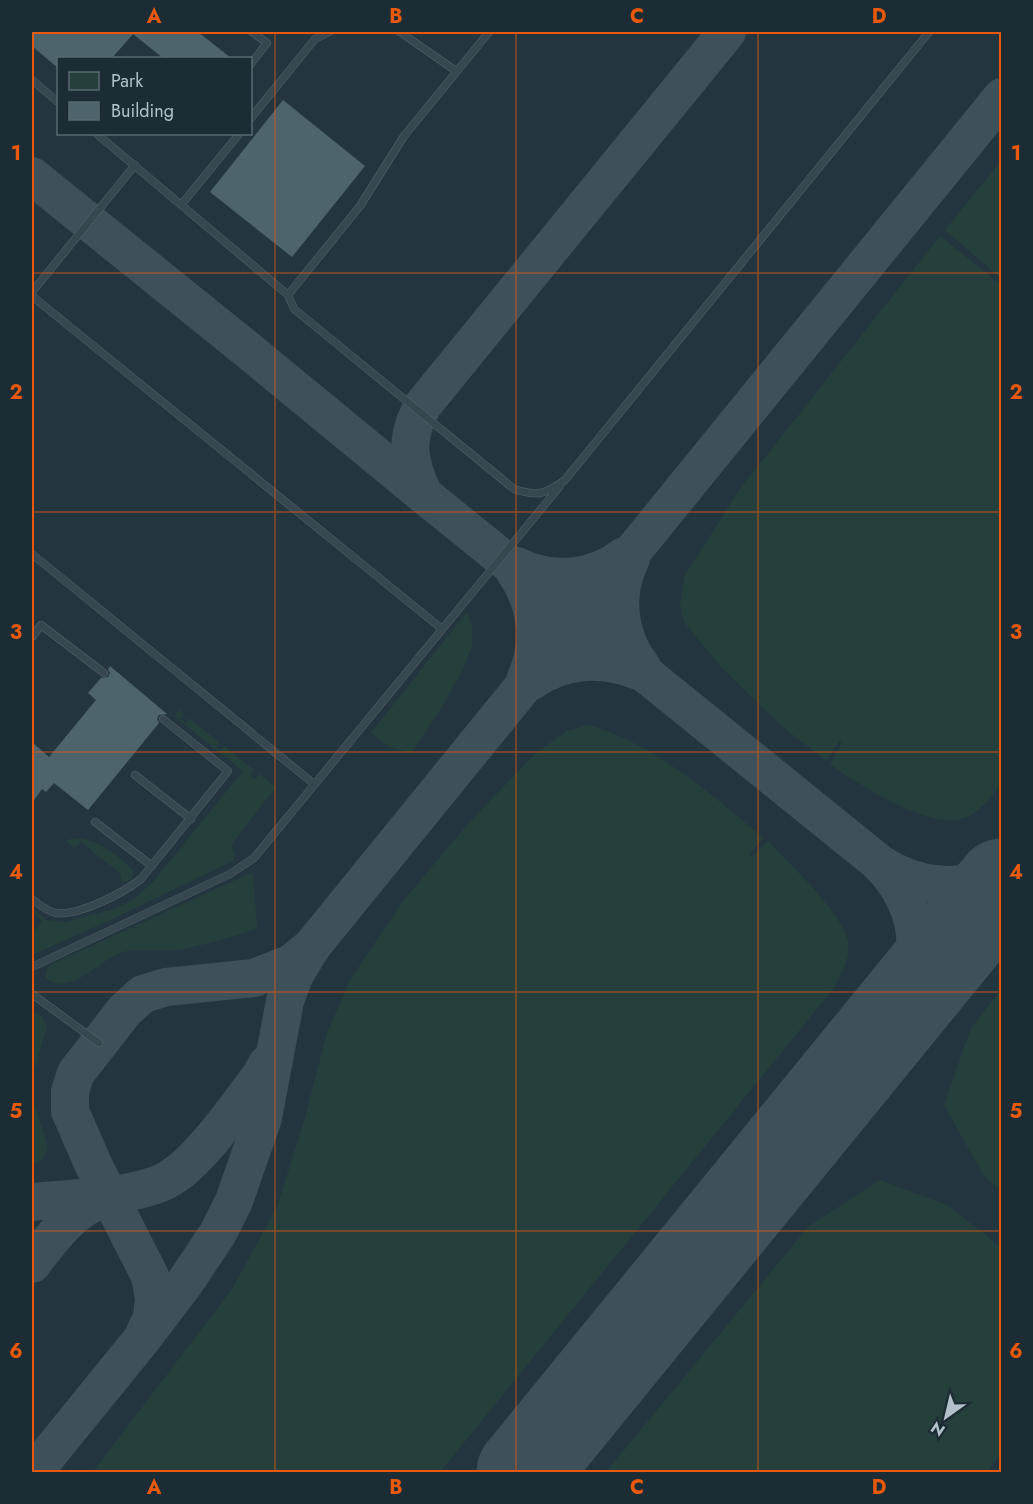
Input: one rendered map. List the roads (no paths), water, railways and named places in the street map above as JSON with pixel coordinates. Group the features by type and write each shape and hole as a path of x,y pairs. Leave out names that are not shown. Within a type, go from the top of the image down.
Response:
{"lane":[{"path":"252,32 267,44 252,63"},
{"path":"252,117 315,39 329,32"},
{"path":"400,32 456,71"},
{"path":"288,295 360,206 404,136 489,32"},
{"path":"32,966 241,867 254,858 565,480 928,32"},
{"path":"32,80 57,101"},
{"path":"98,135 288,295 294,309 514,489 529,494 546,493 565,480"},
{"path":"181,205 238,135"},
{"path":"135,165 32,294 442,629"},
{"path":"32,554 314,784"},
{"path":"32,637 41,626 104,673"},
{"path":"32,898 52,912 73,912 124,892 141,879 228,771 163,719"},
{"path":"135,775 190,819"},
{"path":"95,822 152,866"},
{"path":"32,994 99,1043"}]}
